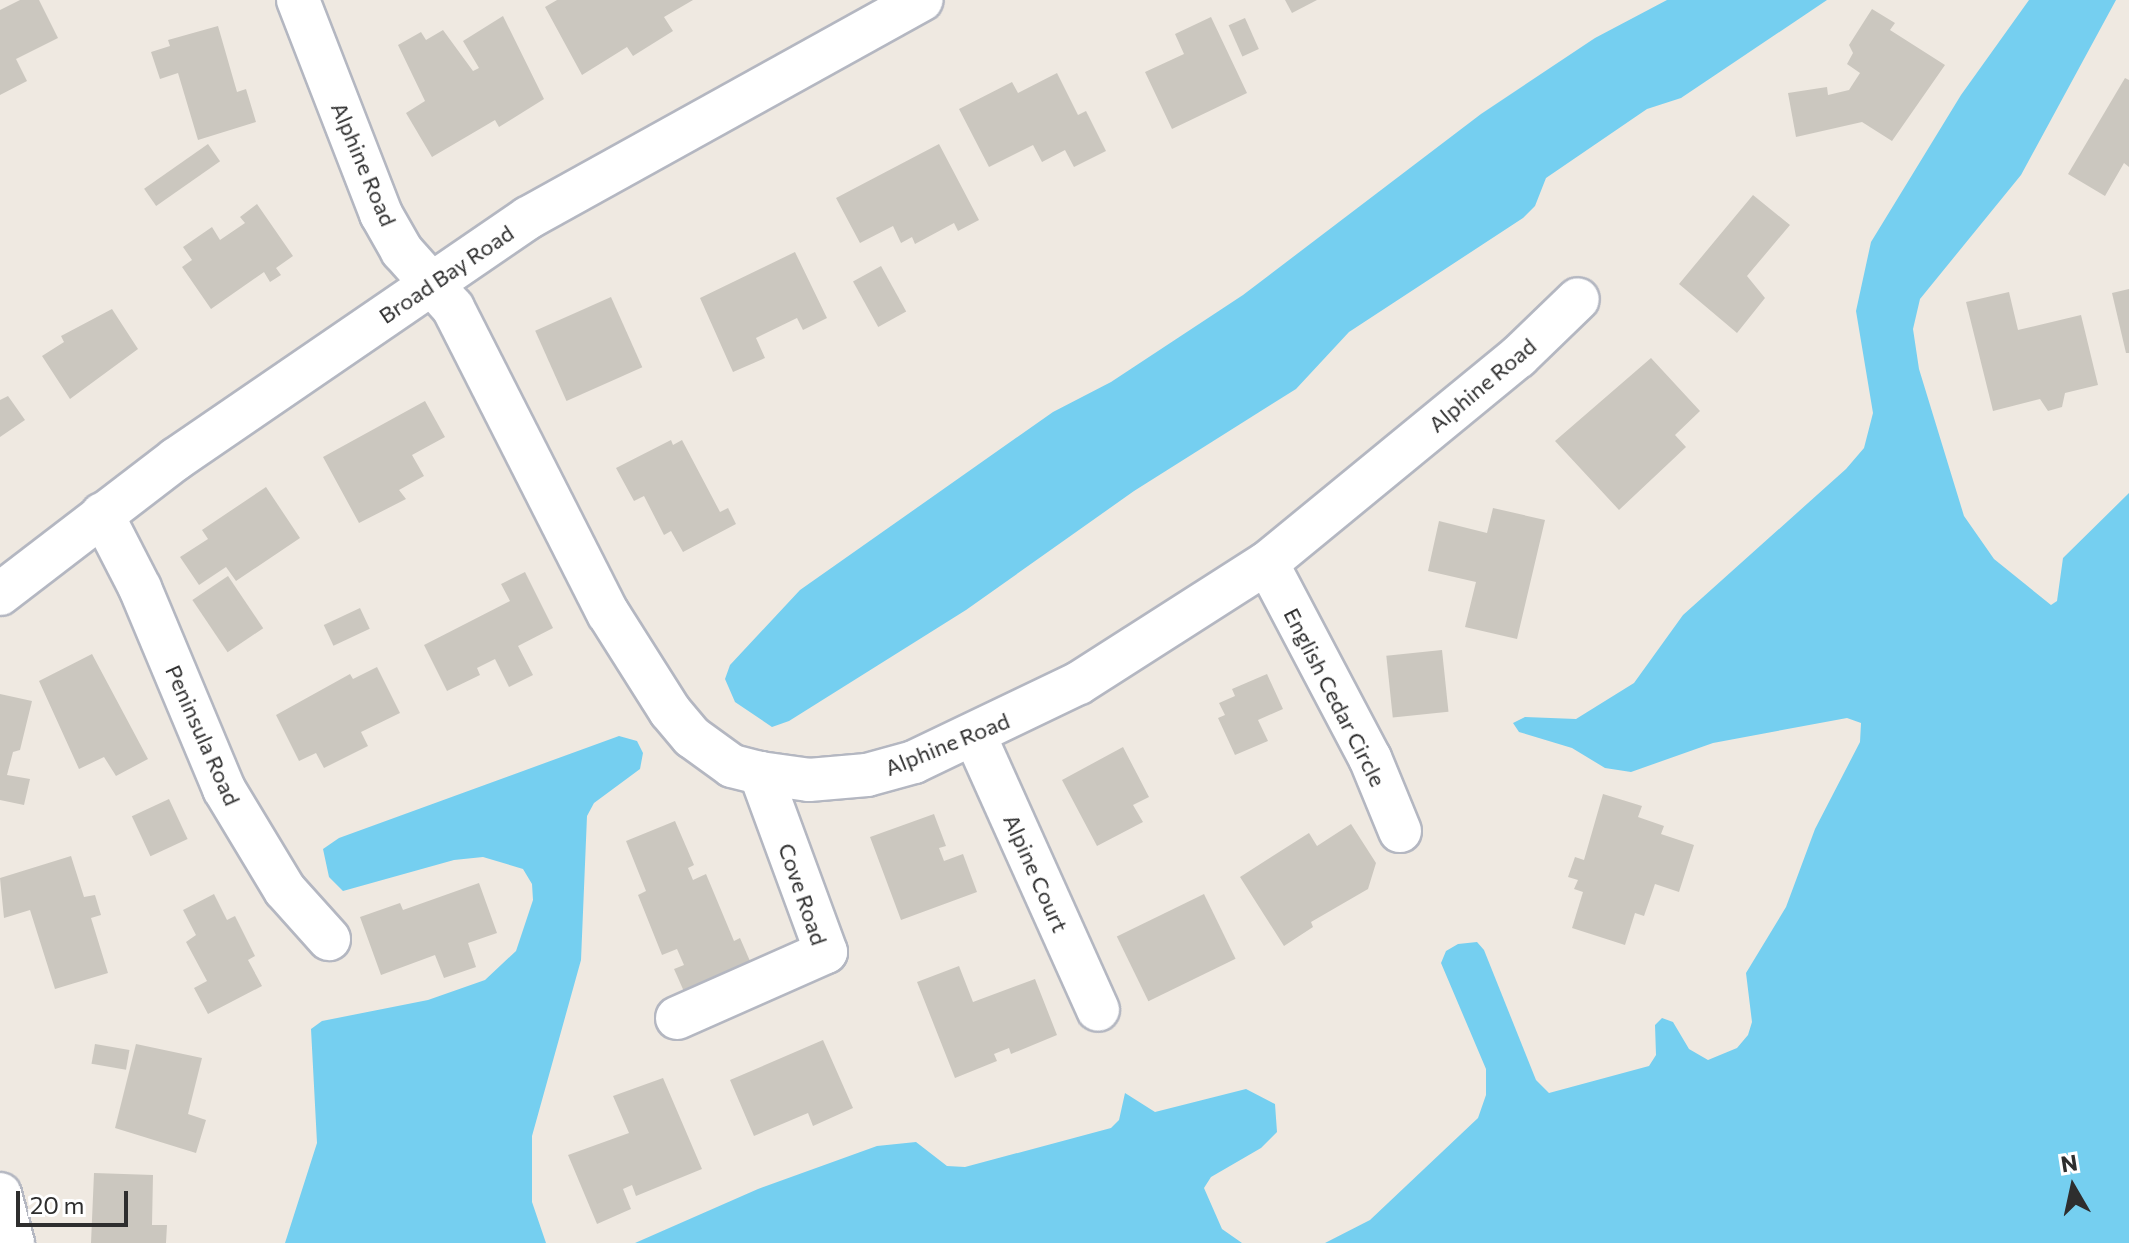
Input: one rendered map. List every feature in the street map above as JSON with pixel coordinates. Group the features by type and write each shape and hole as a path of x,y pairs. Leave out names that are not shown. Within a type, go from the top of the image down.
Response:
{"street":[{"name":"Alphine Road","path":"298,0 381,214 402,251 453,308 608,613 670,711 692,737 732,766 760,773 809,780 867,775 975,736 1079,683 1267,563 1518,357 1578,299"},
{"name":"Broad Bay Road","path":"0,594 102,514 528,218 922,0"},
{"name":"Peninsula Road","path":"102,514 140,588 230,801 285,890 329,939"},
{"name":"English Cedar Circle","path":"1267,563 1370,758 1400,831"},
{"name":"Alpine Court","path":"975,736 1098,1010"},
{"name":"Cove Road","path":"677,1018 826,952 760,773"},
{"path":"0,1194 13,1243"}],"water":[{"path":"1667,0 1827,0 1681,98 1647,109 1546,178 1535,206 1523,218 1349,332 1296,389 1134,491 966,610 789,721 772,727 735,702 725,679 730,665 800,590 1053,412 1111,382 1243,295 1481,114 1595,38"},
{"path":"2029,0 2116,0 2021,175 1920,299 1913,329 1919,369 1964,516 1994,559 2051,605 2057,601 2063,558 2129,493 2129,1243 1325,1243 1370,1220 1478,1118 1486,1095 1486,1069 1441,963 1446,951 1458,944 1477,942 1484,950 1536,1080 1549,1093 1649,1066 1656,1055 1655,1025 1662,1018 1673,1022 1689,1049 1708,1060 1737,1048 1748,1035 1752,1022 1746,973 1786,907 1815,829 1860,742 1861,723 1847,718 1713,743 1631,772 1605,768 1572,748 1519,732 1513,723 1525,717 1576,719 1634,683 1683,615 1846,469 1864,448 1873,413 1856,311 1871,242 1961,95"},
{"path":"619,736 637,741 643,753 640,769 594,803 587,816 581,960 532,1136 532,1202 546,1243 285,1243 317,1143 311,1029 322,1021 428,1000 485,980 516,951 533,900 532,884 523,869 483,857 454,860 343,891 329,877 323,849 339,838"},
{"path":"1246,1089 1275,1104 1277,1132 1261,1148 1211,1177 1204,1188 1222,1229 1242,1243 635,1243 758,1189 877,1146 916,1142 947,1166 965,1167 1111,1128 1119,1120 1125,1093 1155,1112"}],"building":[{"path":"20,0 39,0 58,38 16,59 27,81 0,95 0,10"},
{"path":"557,0 693,0 664,17 673,31 633,56 627,47 582,75 545,7"},
{"path":"1285,0 1317,0 1292,13"},
{"path":"1872,9 1895,23 1890,30 1945,65 1892,141 1862,122 1796,137 1788,93 1827,87 1828,95 1849,90 1860,73 1847,64 1853,53 1849,45"},
{"path":"503,16 544,99 499,127 495,120 432,157 406,113 425,101 398,45 421,32 426,40 443,30 473,71 479,68 463,41"},
{"path":"1211,17 1247,93 1172,129 1145,72 1184,54 1175,34"},
{"path":"1245,18 1259,49 1242,56 1229,25"},
{"path":"218,26 237,92 246,89 256,122 198,140 178,73 160,79 151,52 170,46 168,40"},
{"path":"1057,73 1078,115 1086,111 1106,151 1074,167 1065,150 1042,162 1033,145 989,167 959,109 1012,82 1018,93"},
{"path":"2125,78 2129,80 2129,167 2124,163 2105,196 2068,174"},
{"path":"208,144 220,161 156,206 144,189"},
{"path":"939,144 979,220 958,231 954,223 915,244 912,237 901,243 893,226 860,243 836,198"},
{"path":"1753,195 1790,225 1747,276 1765,298 1737,333 1679,284"},
{"path":"257,204 293,256 276,268 281,275 270,282 264,272 211,309 182,267 192,260 183,247 212,227 220,240 245,223 240,217"},
{"path":"795,252 827,318 803,330 797,318 756,338 765,358 733,372 700,298"},
{"path":"881,266 906,311 878,327 853,282"},
{"path":"2129,289 2129,353 2126,353 2112,293"},
{"path":"2009,292 2018,330 2081,315 2098,385 2065,393 2062,407 2048,411 2040,399 1993,411 1966,302"},
{"path":"611,297 642,367 566,401 535,331"},
{"path":"112,309 138,349 70,399 42,356 64,342 61,336"},
{"path":"1651,358 1700,411 1675,435 1686,447 1619,510 1555,441"},
{"path":"8,396 25,420 0,437 0,400"},
{"path":"425,401 445,437 412,455 424,476 399,490 406,499 359,523 323,457"},
{"path":"671,440 673,445 682,440 720,512 728,508 736,524 683,552 671,531 664,535 644,496 634,501 616,468"},
{"path":"266,487 300,538 236,581 226,567 199,585 180,557 208,539 202,530"},
{"path":"1493,508 1545,520 1517,639 1465,627 1476,582 1428,571 1439,521 1487,533"},
{"path":"525,572 553,628 518,646 533,675 509,687 495,659 477,668 480,675 447,691 424,645 510,601 501,584"},
{"path":"228,576 263,628 228,652 192,600"},
{"path":"360,608 370,629 333,646 324,625"},
{"path":"1442,650 1448,712 1393,718 1386,656"},
{"path":"92,654 148,759 116,776 104,757 79,769 39,681"},
{"path":"377,667 400,713 361,732 368,746 324,768 316,753 299,761 276,715 350,674 353,679"},
{"path":"1267,674 1283,709 1258,720 1268,741 1235,755 1218,718 1225,715 1219,703 1235,696 1232,689"},
{"path":"0,694 32,701 20,750 13,752 7,775 30,779 24,805 0,800"},
{"path":"1123,747 1149,797 1133,805 1143,822 1097,846 1062,780"},
{"path":"1603,794 1642,806 1638,817 1664,826 1661,834 1694,845 1679,892 1655,884 1644,916 1635,913 1625,945 1572,928 1583,892 1574,889 1578,880 1568,877 1575,857 1584,860"},
{"path":"169,799 188,839 150,856 132,816"},
{"path":"934,814 946,846 939,848 944,861 963,854 977,892 901,920 870,837"},
{"path":"675,821 694,865 688,868 693,880 706,874 734,941 740,938 753,968 686,996 674,969 684,965 677,949 662,955 638,895 646,891 626,841"},
{"path":"1351,824 1376,863 1368,889 1311,922 1313,927 1284,946 1240,877 1309,833 1317,846"},
{"path":"71,856 84,897 95,895 101,915 91,918 108,973 55,989 30,910 4,918 0,878"},
{"path":"479,883 497,933 468,943 476,967 444,978 435,955 381,975 360,917 400,903 403,910"},
{"path":"214,894 227,920 235,916 255,956 248,960 262,986 208,1014 194,988 207,981 186,942 196,935 183,910"},
{"path":"1204,894 1236,959 1148,1001 1117,937"},
{"path":"959,966 973,1002 1035,979 1057,1035 1011,1054 1009,1048 994,1054 997,1061 955,1078 917,982"},
{"path":"823,1040 853,1108 813,1126 808,1113 754,1136 730,1080"},
{"path":"95,1044 129,1050 126,1070 92,1064"},
{"path":"136,1044 202,1058 188,1114 206,1120 196,1153 115,1128"},
{"path":"663,1078 702,1169 636,1196 632,1185 623,1189 631,1209 597,1224 568,1155 629,1133 613,1096"},
{"path":"94,1173 153,1175 152,1225 167,1225 166,1243 91,1243"}]}
